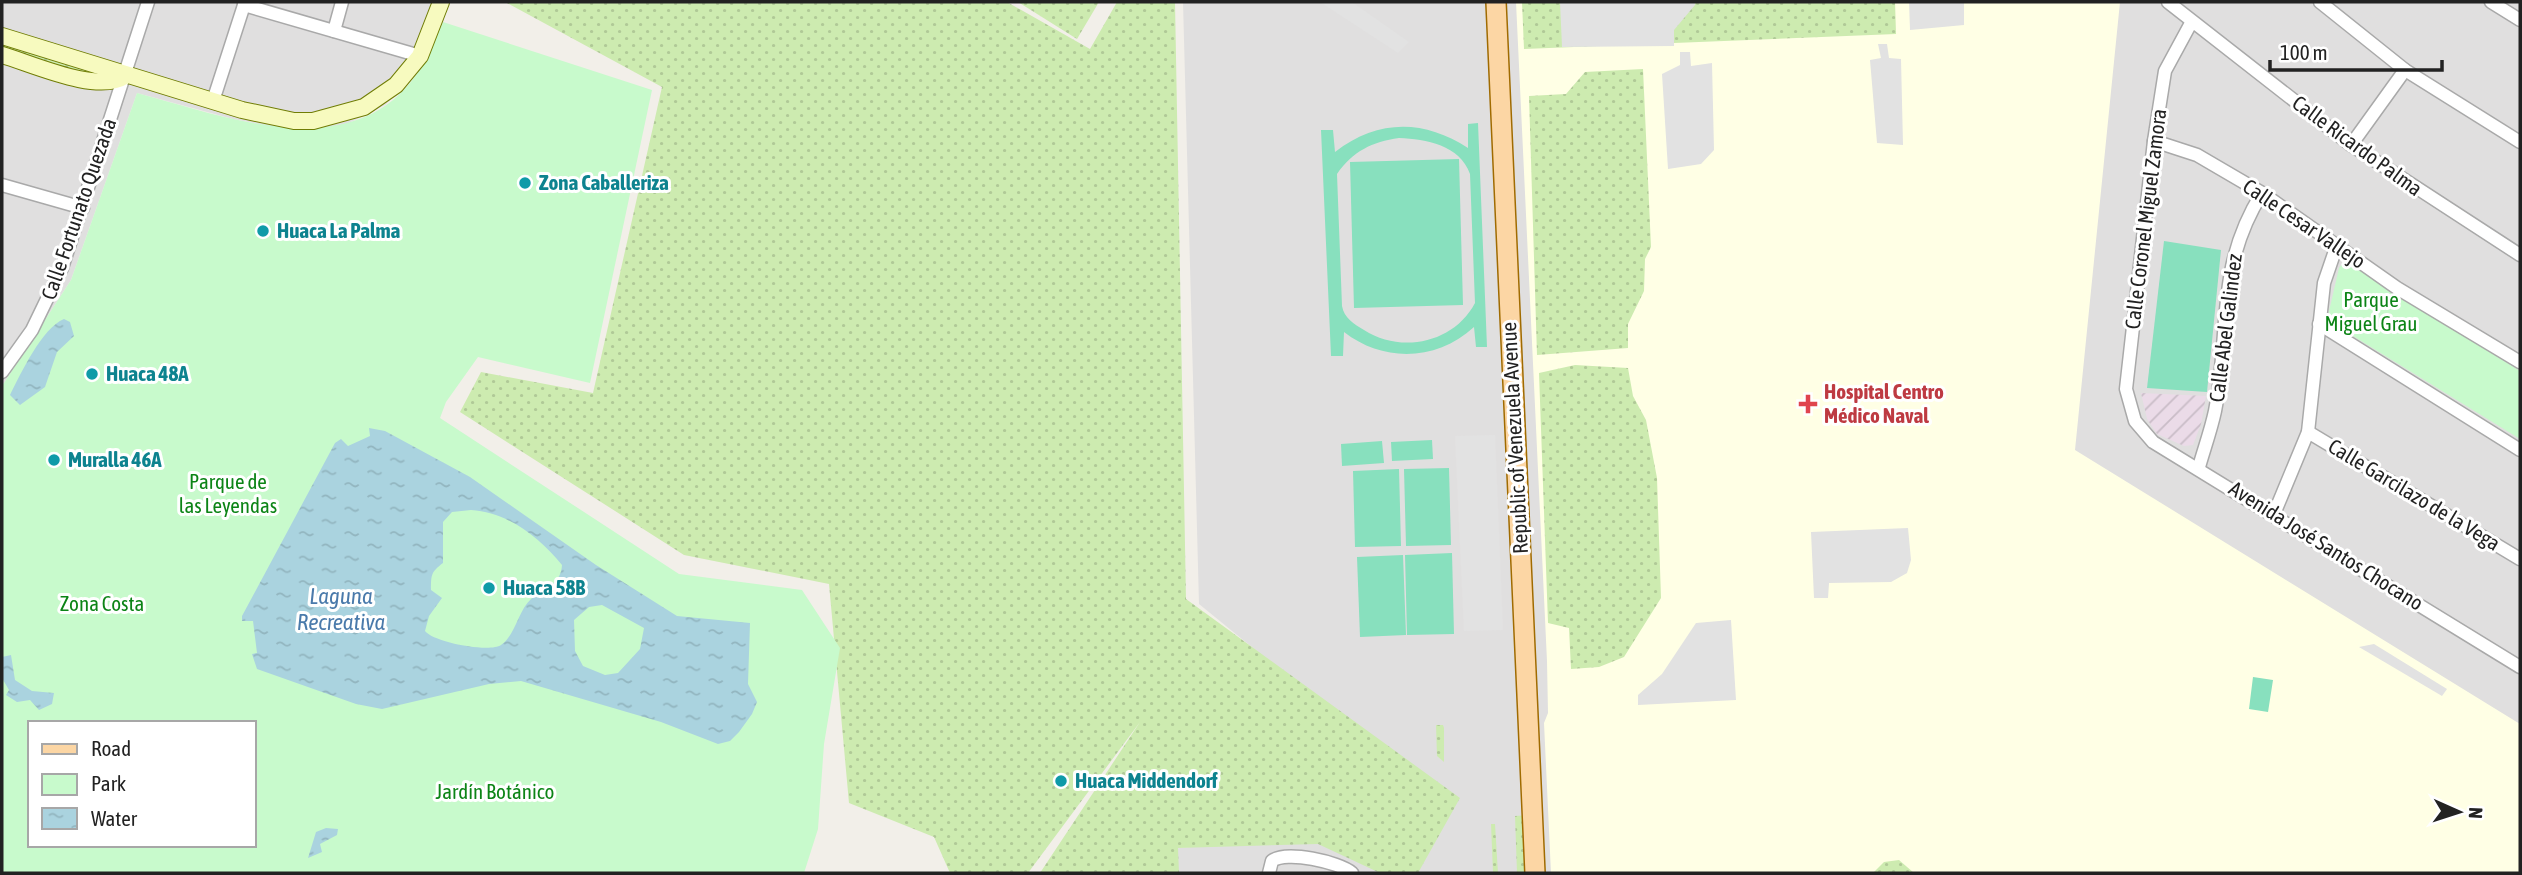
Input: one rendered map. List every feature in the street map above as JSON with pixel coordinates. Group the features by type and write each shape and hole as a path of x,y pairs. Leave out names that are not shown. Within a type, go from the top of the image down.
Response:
{"main road":[{"name":"Republic of Venezuela Avenue","path":"1496,2 1535,873"}],"street":[{"name":"Calle Fortunato Quezada","path":"2,372 47,303 83,208 148,2"},
{"path":"334,31 342,2"},
{"path":"2,36 125,76 294,121 331,118 364,107 380,98 421,56 441,2"},
{"name":"Calle Ricardo Palma","path":"2168,2 2191,23 2351,145 2520,255"},
{"path":"2320,2 2405,70 2520,142"},
{"path":"2491,2 2520,20"},
{"path":"213,101 245,4 421,56"},
{"name":"Calle Coronel Miguel Zamora","path":"2134,421 2126,389 2154,141 2165,71 2191,23"},
{"path":"2,55 98,84 116,82 125,76"},
{"path":"2351,145 2405,70"},
{"name":"Calle Cesar Vallejo","path":"2154,141 2197,155 2262,194 2397,288 2520,362"},
{"path":"2,185 83,208"},
{"name":"Calle Abel Galindez","path":"2199,467 2215,411 2233,255 2244,222 2262,194"},
{"path":"2274,514 2308,432 2324,283 2337,245"},
{"path":"2319,324 2520,450"},
{"name":"Avenida José Santos Chocano","path":"2134,421 2153,442 2199,467 2520,667"},
{"name":"Calle Garcilazo de la Vega","path":"2308,432 2520,559"},
{"path":"1269,871 1275,859 1286,857 1325,861 1352,873"}],"shaded area":[{"path":"2,2 448,2 443,22 416,75 385,105 341,127 286,129 233,119 137,93 71,280 2,386"},
{"path":"1183,2 2520,2 2520,873 1170,873 1169,849 1311,836 1441,801 1199,604"},
{"path":"1320,2 1352,2 1409,42 1398,53"},
{"name":"Hospital Centro Médico Naval","path":"1516,2 2120,2 2075,450 2520,724 2520,873 1551,873 1544,723 1548,713 1547,661"},
{"path":"1560,2 1695,2 1695,5 1674,30 1674,46 1562,47"},
{"path":"1909,2 1964,2 1964,25 1910,30"},
{"path":"1878,44 1887,44 1889,58 1901,59 1903,145 1877,143 1870,60 1881,58"},
{"path":"1680,52 1690,52 1691,66 1712,63 1714,150 1701,164 1668,169 1662,74 1680,65"},
{"path":"2141,393 2206,396 2201,424 2193,445 2184,446 2157,434 2147,419"},
{"path":"1495,435 1503,630 1464,631 1455,436"},
{"path":"1908,528 1911,560 1907,573 1891,582 1829,583 1828,598 1814,598 1811,532"},
{"path":"1731,620 1736,700 1638,705 1638,695 1662,674 1696,623"},
{"path":"2374,644 2447,689 2442,696 2359,647"}],"green space":[{"path":"505,2 1007,2 1090,49 1117,2 1175,2 1186,599 1460,798 1418,873 1380,873 1318,844 1178,848 1179,873 1040,873 1140,722 1028,873 950,873 934,837 849,803 829,584 684,555 460,412 481,372 593,393 662,87"},
{"path":"1018,2 1099,2 1077,39"},
{"path":"1522,2 1895,2 1896,34 1524,49"},
{"name":"Parque de las Leyendas","path":"443,22 652,90 590,383 478,357 446,402 440,418 679,574 802,590 840,648 824,744 818,829 804,873 2,873 2,386 71,280 137,93 246,122 285,127 322,127 357,120 389,103 416,75"},
{"path":"2,43 102,71 103,80 2,50"},
{"path":"1643,69 1651,247 1645,259 1644,291 1628,324 1628,348 1537,355 1529,96 1566,94 1585,72"},
{"path":"1478,123 1487,347 1476,347 1474,327 1444,346 1410,354 1376,349 1344,332 1343,356 1331,356 1321,130 1333,130 1335,152 1367,133 1401,127 1435,132 1468,148 1468,124","holes":["1399,138 1431,142 1450,150 1465,164 1470,174 1475,303 1466,317 1454,327 1440,335 1410,343 1394,342 1364,330 1353,323 1343,310 1337,174 1350,159 1372,145"]},
{"path":"1459,159 1463,305 1354,308 1350,162"},
{"path":"2164,241 2221,250 2207,392 2147,388"},
{"name":"Parque Miguel Grau","path":"2345,261 2520,371 2520,439 2327,320 2339,268"},
{"path":"1575,365 1628,368 1633,396 1646,420 1657,478 1661,598 1624,657 1599,667 1571,669 1569,628 1548,623 1539,373"},
{"path":"1432,440 1433,459 1392,461 1391,442"},
{"path":"1382,441 1384,463 1342,466 1341,444"},
{"path":"1449,468 1451,545 1406,546 1404,469"},
{"path":"1399,469 1401,546 1355,547 1353,471"},
{"path":"1452,553 1454,634 1407,635 1405,555"},
{"path":"1403,555 1406,635 1360,637 1357,557"},
{"path":"2253,677 2273,680 2268,712 2249,709"},
{"path":"1436,725 1443,725 1444,728 1444,762 1437,756"},
{"path":"1528,815 1530,873 1517,873 1515,816"},
{"path":"1491,824 1495,824 1498,873 1493,873"},
{"path":"1899,860 1914,873 1873,873 1884,862"}],"water":[{"path":"64,319 70,322 74,336 57,352 45,387 20,405 10,395 20,375 40,341"},
{"name":"Laguna Recreativa","path":"369,428 385,431 470,477 596,565 677,616 750,623 748,684 757,702 739,732 730,741 718,744 661,722 521,681 489,684 382,709 356,704 257,669 252,654 257,653 253,621 242,621 242,616 335,443 341,439 348,446 370,436","holes":["471,510 510,521 533,536 562,565 555,582 531,599 510,636 495,647 474,647 449,642 425,631 429,616 442,598 431,590 431,585 434,572 443,563 443,522 452,512","602,605 644,628 640,649 618,673 605,675 583,666 575,651 574,620 589,607"]},
{"path":"11,655 15,680 32,691 54,693 52,704 39,710 30,700 17,702 6,695 9,690 2,678 2,657"},
{"path":"326,828 338,829 337,835 320,844 322,852 308,858 316,832"}],"place":[{"name":"Zona Caballeriza","path":"525,183"},
{"name":"Huaca La Palma","path":"263,231"},
{"name":"Huaca 48A","path":"92,374"},
{"name":"Hospital Centro Médico Naval","path":"1808,404"},
{"name":"Muralla 46A","path":"54,460"},
{"name":"Huaca 58B","path":"489,588"},
{"name":"Huaca Middendorf","path":"1061,781"}],"park label":[{"name":"Zona Costa","path":"102,604"},
{"name":"Jardín Botánico","path":"495,792"}]}
